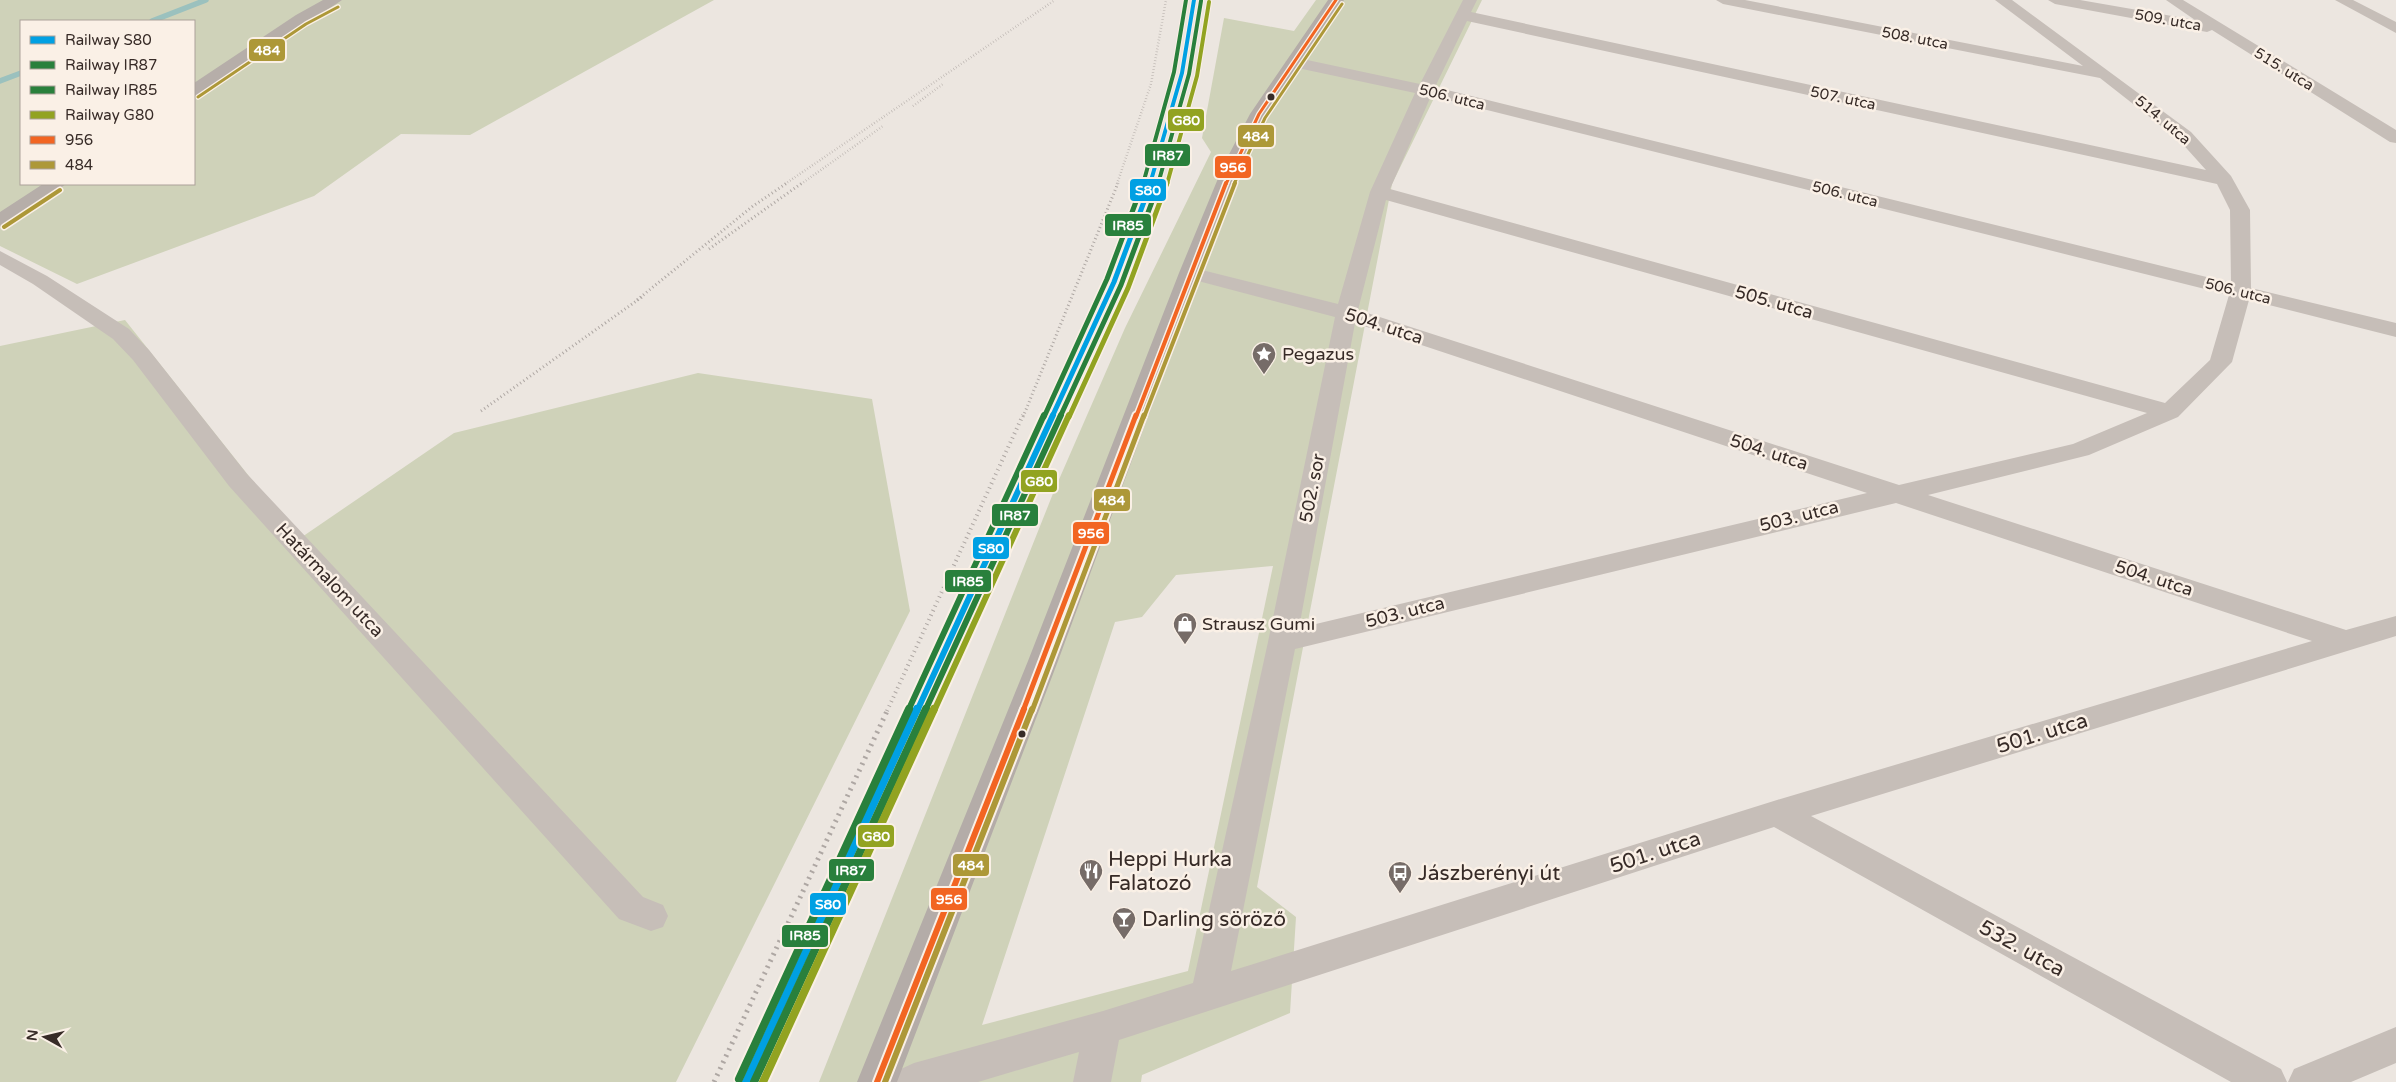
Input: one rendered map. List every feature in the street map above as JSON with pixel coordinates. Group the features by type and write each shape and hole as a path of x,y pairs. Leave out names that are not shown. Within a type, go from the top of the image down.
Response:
{"main road":[{"path":"195,90 302,18 334,0"},
{"path":"877,1082 1040,669 1190,273 1247,136 1293,62 1336,0"},
{"path":"0,221 54,185"},
{"path":"0,216 32,200"}],"street":[{"name":"508. utca","path":"1723,0 2107,76"},
{"name":"514. utca","path":"2002,0 2107,76 2185,136 2224,180 2240,210 2241,291"},
{"name":"509. utca","path":"2055,0 2221,30"},
{"name":"515. utca","path":"2173,0 2396,138"},
{"path":"2342,0 2396,28"},
{"name":"502. sor","path":"1208,994 1282,642 1346,313 1379,192 1425,90 1466,8"},
{"name":"507. utca","path":"1466,8 2224,180"},
{"name":"506. utca","path":"1293,62 1425,90 2396,330"},
{"name":"505. utca","path":"1379,192 2170,412"},
{"name":"Határmalom utca","path":"0,257 40,280 121,334 141,355 238,480 630,908 650,916"},
{"name":"504. utca","path":"1190,273 1346,313 2346,640"},
{"name":"503. utca","path":"1282,642 2080,450 2170,412 2221,362 2241,291"},
{"name":"501. utca","path":"914,1082 1102,1028 1777,814 2396,626"},
{"name":"532. utca","path":"1777,814 2268,1082"},
{"path":"1092,1082 1102,1028"},
{"path":"2307,1082 2396,1045"}],"green space":[{"path":"0,0 714,0 470,135 401,134 314,196 77,284 0,246"},
{"path":"1316,0 1482,0 1392,184 1257,887 1296,917 1290,1013 1142,1075 1141,1082 819,1082 1054,491 1125,328 1211,152 1202,138 1224,18 1294,31","holes":["1273,566 1188,971 982,1025 1115,622 1142,617 1176,575"]},
{"path":"125,320 299,539 454,433 698,373 872,399 910,611 676,1082 0,1082 0,346"}],"waterway":[{"path":"155,20 206,0"},
{"path":"0,81 20,73"}],"railway":[{"path":"785,184 1055,0"},
{"path":"1117,184 1151,84 1166,0"},
{"path":"913,106 943,84"},
{"path":"801,184 883,126"},
{"path":"637,300 753,206 787,183"},
{"path":"709,249 802,183"},
{"path":"1023,417 1118,183"},
{"path":"481,411 642,297"},
{"path":"887,711 1023,415"},
{"path":"714,1082 888,709"}],"rail line":[{"name":"IR85","path":"739,1079 1107,279 1145,177 1166,107 1181,36 1186,0"},
{"name":"S80","path":"746,1082 1114,282 1163,144 1182,73 1194,0"},
{"name":"IR87","path":"754,1082 1121,285 1148,215 1171,146 1189,74 1201,1"},
{"name":"G80","path":"763,1082 1128,288 1155,218 1178,148 1197,76 1209,2"}],"transit line":[{"name":"956","path":"877,1082 1043,661 1190,273 1234,164 1259,114 1336,0"},
{"name":"484","path":"885,1082 1050,664 1197,276 1241,167 1265,118 1342,4"},
{"name":"484","path":"198,97 306,24 338,7"},
{"name":"484","path":"4,227 60,190"}],"place":[{"name":"Pegazus","path":"1264,375"},
{"name":"Strausz Gumi","path":"1185,645"},
{"name":"Heppi Hurka Falatozó","path":"1091,892"},
{"name":"Jászberényi út","path":"1400,894"},
{"name":"Darling söröző","path":"1124,940"}]}
